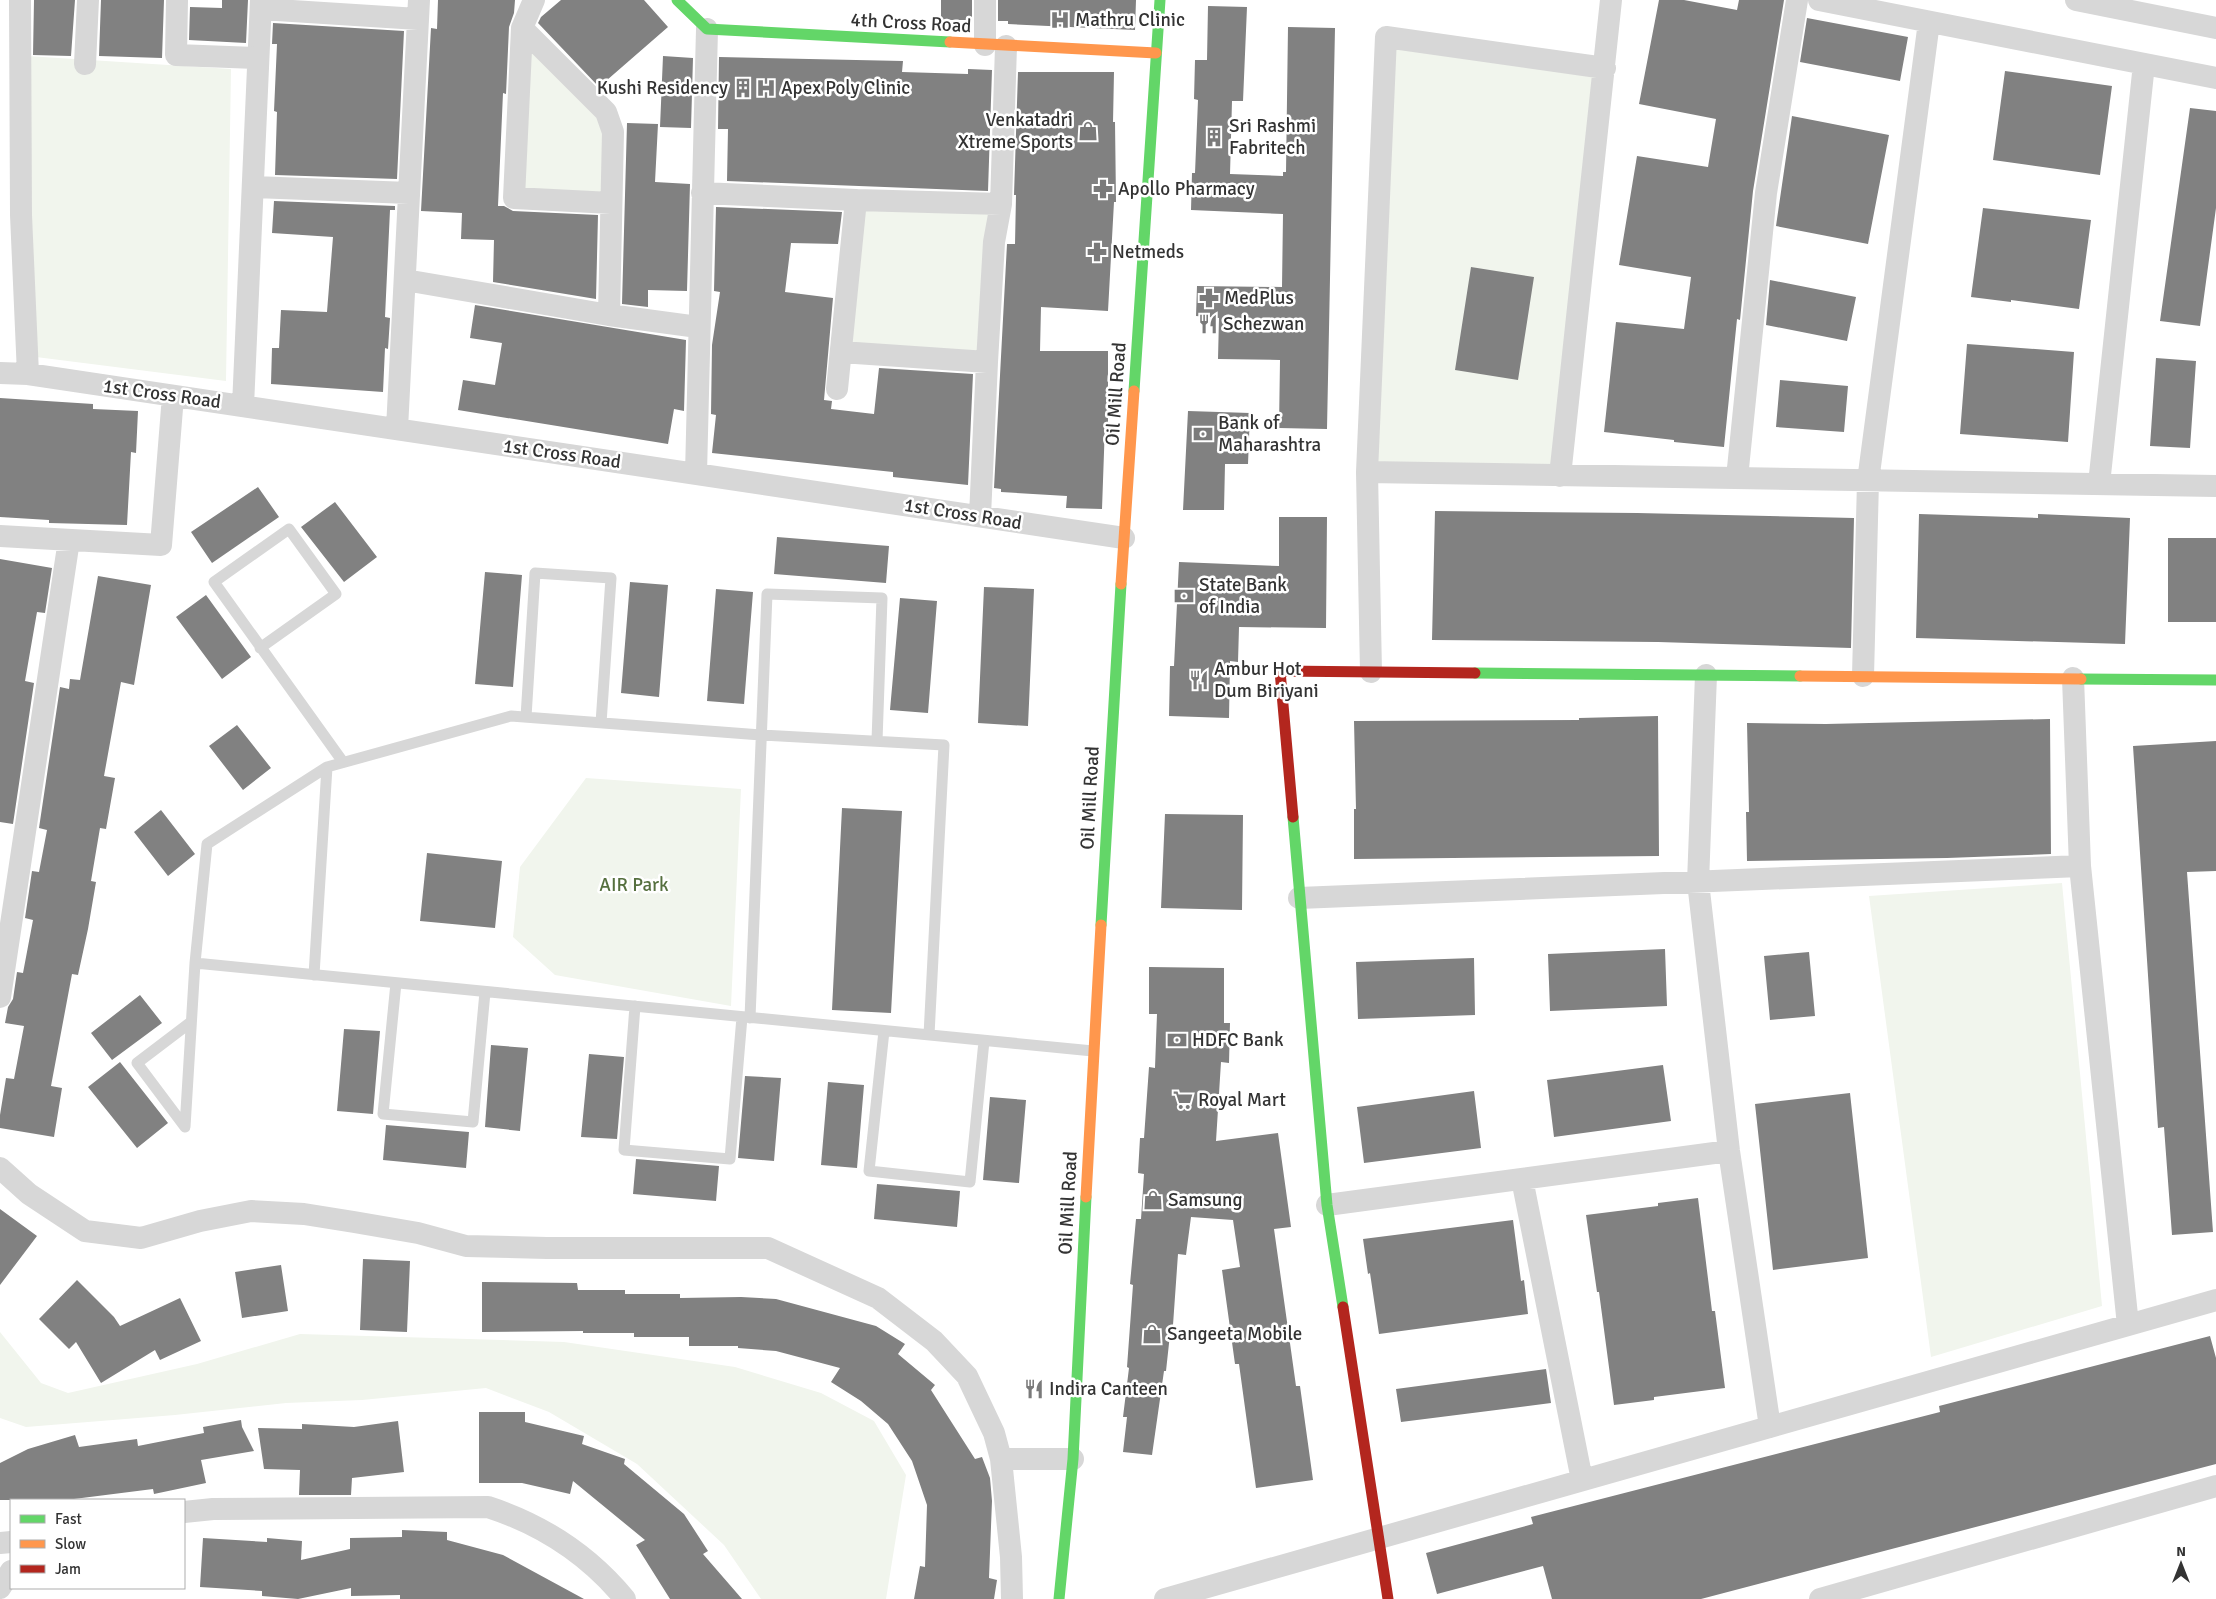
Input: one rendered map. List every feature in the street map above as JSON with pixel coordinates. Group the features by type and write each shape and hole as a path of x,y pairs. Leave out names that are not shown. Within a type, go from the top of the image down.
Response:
{"street":[{"path":"20,0 21,215 28,374"},
{"path":"85,64 88,0"},
{"path":"178,0 176,55 258,58"},
{"path":"534,0 522,28 514,198 611,203"},
{"path":"677,0 706,29 696,474"},
{"path":"980,516 994,242 1001,204 995,45 985,0"},
{"name":"Oil Mill Road","path":"1059,1599 1073,1459 1093,1051 1124,538 1160,0"},
{"path":"1560,476 1611,0"},
{"path":"1737,478 1766,193 1797,0"},
{"path":"1819,0 2216,78"},
{"path":"2076,0 2216,28"},
{"path":"242,406 261,5 419,10 397,429"},
{"path":"1863,676 1868,481 1929,22"},
{"path":"522,28 606,112 613,132 609,315"},
{"name":"4th Cross Road","path":"706,29 1156,53"},
{"path":"1371,672 1367,472 1386,37 1605,68"},
{"path":"2099,484 2144,64"},
{"path":"252,187 409,193"},
{"path":"702,193 1001,204"},
{"path":"838,389 856,200"},
{"path":"405,280 609,315 698,327"},
{"path":"841,352 988,362"},
{"name":"1st Cross Road","path":"0,373 28,374 1124,538"},
{"path":"0,536 160,545 173,396"},
{"path":"1367,472 2216,486"},
{"path":"0,997 5,936 69,540"},
{"path":"1388,1599 1327,1205 1280,671 2216,680"},
{"path":"1706,675 1698,882 1729,1151 1770,1426"},
{"path":"2073,678 2080,866 2128,1325"},
{"path":"1299,898 2080,866"},
{"path":"1327,1205 1729,1151"},
{"path":"0,1168 29,1194 85,1232 141,1238 200,1221 251,1211 304,1214 354,1222 418,1233 466,1246 768,1248 878,1298 934,1342 967,1376 994,1434 1001,1459 1011,1557 1012,1599"},
{"path":"1522,1179 1582,1480"},
{"path":"1165,1599 2216,1300"},
{"path":"1001,1459 1073,1459"},
{"path":"1820,1599 2216,1486"},
{"path":"185,1512 213,1509 488,1506 541,1528 565,1542 587,1559 625,1599"},
{"path":"0,1588 10,1572"}],"lane":[{"path":"260,648 336,594 289,529 214,582 260,648 343,762"},
{"path":"526,716 535,573 611,578 601,722"},
{"path":"635,1006 624,1150 730,1159 746,1017 767,594 882,598 877,742"},
{"path":"191,1022 137,1063 185,1128 190,1041 191,1022 194,963 207,844 327,767 511,716 526,716 761,736 944,745 929,1035"},
{"path":"314,975 327,767"},
{"path":"194,963 1093,1051"},
{"path":"396,983 384,1114 473,1122 485,992"},
{"path":"884,1031 869,1171 970,1182 984,1040"}],"green space":[{"path":"1386,37 1605,68 1560,476 1367,472"},
{"path":"528,47 600,115 606,132 604,194 522,190"},
{"path":"27,56 231,69 226,381 36,357"},
{"path":"860,204 991,208 983,358 846,348"},
{"name":"AIR Park","path":"586,778 741,789 731,1006 555,975 513,937 520,867"},
{"path":"2062,883 2102,1306 1931,1357 1869,896"},
{"path":"0,1332 41,1383 68,1393 197,1364 300,1334 564,1342 735,1367 821,1393 874,1421 906,1475 886,1599 761,1599 724,1545 637,1464 549,1412 486,1388 362,1400 286,1403 175,1415 26,1427 0,1418"}],"building":[{"path":"34,0 75,0 71,56 33,55"},
{"path":"101,0 164,0 162,58 99,56"},
{"path":"222,0 248,0 246,43 189,40 190,7 222,8"},
{"path":"438,0 515,0 514,13 509,27 506,94 503,93 498,206 504,206 513,211 598,215 596,299 493,282 494,240 461,239 462,213 421,211 431,28 437,29"},
{"path":"561,0 644,0 668,27 599,87 538,23 541,17"},
{"path":"941,0 972,0 972,20 941,20"},
{"path":"998,0 1136,0 1135,30 1008,24 1008,21 998,21"},
{"path":"1659,0 1684,0 1737,10 1739,0 1784,0 1753,191 1740,320 1737,319 1724,447 1604,432 1616,322 1684,329 1691,277 1619,265 1637,156 1708,167 1716,119 1639,104"},
{"path":"1208,6 1247,7 1243,101 1232,101 1230,174 1283,176 1283,172 1286,172 1288,27 1335,28 1327,429 1279,428 1280,360 1218,359 1219,318 1196,316 1197,286 1282,287 1283,214 1191,210 1192,173 1195,173 1198,100 1194,99 1195,60 1207,60"},
{"path":"1807,18 1908,37 1900,81 1800,62"},
{"path":"273,23 404,31 397,179 275,175 277,112 274,111 277,44 272,44"},
{"path":"663,56 693,58 691,128 660,127"},
{"path":"719,57 903,61 902,72 968,74 968,69 992,70 988,191 727,181 728,129 718,129"},
{"path":"2005,71 2112,86 2100,175 1993,160"},
{"path":"1018,72 1114,72 1113,122 1115,122 1116,202 1114,202 1108,311 1041,307 1040,351 1108,351 1108,424 1105,424 1102,509 1066,508 1067,496 1001,492 1001,489 994,488 1007,244 1015,244 1016,195 1014,195"},
{"path":"2190,108 2216,111 2216,208 2200,326 2160,321"},
{"path":"1792,116 1889,135 1868,244 1776,226"},
{"path":"627,123 658,124 655,182 690,184 687,291 648,290 648,307 622,304"},
{"path":"274,201 395,206 395,210 390,210 385,317 390,318 388,349 385,348 383,392 271,384 272,348 279,348 281,310 327,312 333,237 272,233"},
{"path":"716,207 842,212 838,244 791,243 785,292 833,298 824,400 832,401 831,409 874,414 879,368 973,374 968,485 893,477 893,472 712,453 716,415 711,414 712,345 720,292 714,291"},
{"path":"1983,208 2091,220 2079,309 1971,297"},
{"path":"1471,267 1534,277 1518,380 1455,370"},
{"path":"1770,280 1856,297 1847,341 1766,325"},
{"path":"475,305 686,340 684,411 674,409 668,444 458,410 463,380 495,385 502,343 470,338"},
{"path":"1967,344 2074,352 2068,442 1960,434"},
{"path":"2156,358 2196,361 2190,448 2150,446"},
{"path":"1780,380 1848,386 1844,432 1776,427"},
{"path":"0,398 93,404 93,409 138,411 136,453 131,452 127,525 49,523 49,520 0,517"},
{"path":"1188,411 1250,413 1248,464 1225,464 1224,510 1183,510"},
{"path":"258,487 279,517 212,563 191,532"},
{"path":"335,502 377,557 344,582 301,527"},
{"path":"1435,511 1854,518 1851,648 1658,642 1432,640"},
{"path":"1919,514 2038,518 2038,514 2130,518 2125,644 1916,638"},
{"path":"1279,517 1327,517 1326,628 1239,627 1238,662 1230,661 1229,718 1169,716 1170,666 1174,666 1179,562 1279,566"},
{"path":"777,537 889,546 886,583 774,574"},
{"path":"2168,538 2216,538 2216,622 2168,622"},
{"path":"0,559 52,568 45,613 37,612 25,681 34,683 13,824 0,822"},
{"path":"485,572 522,575 513,687 475,684"},
{"path":"98,576 151,585 134,685 121,682 104,776 115,778 106,829 100,828 91,881 96,882 88,929 78,975 72,974 51,1086 62,1088 54,1137 0,1128 0,1115 6,1078 14,1079 24,1026 5,1023 8,1007 13,999 17,972 23,973 33,920 25,918 32,871 39,872 47,830 39,828 60,687 69,689 70,679 80,680"},
{"path":"630,582 668,585 659,697 621,693"},
{"path":"984,587 1034,589 1028,726 978,723"},
{"path":"716,589 753,592 744,704 707,701"},
{"path":"206,595 251,657 222,679 176,617"},
{"path":"900,598 937,601 928,713 890,710"},
{"path":"1658,716 1659,856 1354,859 1354,809 1356,809 1354,721 1579,720 1579,718"},
{"path":"2050,719 2051,854 1947,858 1747,861 1746,812 1749,812 1747,723 1826,724"},
{"path":"237,725 271,768 243,790 209,746"},
{"path":"2216,741 2216,871 2187,872 2213,1232 2172,1235 2164,1127 2158,1128 2133,746"},
{"path":"842,808 902,811 891,1013 832,1010"},
{"path":"161,810 195,854 168,876 134,832"},
{"path":"1165,814 1243,815 1242,910 1161,908"},
{"path":"427,853 502,861 495,928 420,921"},
{"path":"1665,949 1667,1006 1550,1011 1548,954"},
{"path":"1809,952 1815,1016 1770,1020 1764,956"},
{"path":"1474,958 1475,1015 1358,1019 1356,962"},
{"path":"1149,967 1224,968 1224,1023 1230,1023 1229,1063 1221,1062 1216,1141 1278,1133 1291,1227 1274,1229 1296,1386 1300,1386 1313,1480 1256,1488 1239,1364 1235,1364 1222,1270 1240,1267 1233,1220 1191,1217 1186,1255 1178,1254 1173,1325 1171,1325 1166,1371 1164,1371 1152,1455 1123,1452 1127,1417 1123,1417 1129,1368 1127,1367 1133,1285 1130,1284 1136,1219 1141,1219 1144,1174 1138,1173 1140,1138 1144,1138 1149,1067 1155,1068 1157,1014 1149,1014"},
{"path":"140,995 162,1023 112,1060 91,1033"},
{"path":"344,1029 380,1031 373,1114 337,1111"},
{"path":"491,1045 528,1048 520,1131 485,1127"},
{"path":"589,1054 624,1057 617,1139 581,1137"},
{"path":"120,1062 168,1123 137,1148 88,1087"},
{"path":"1663,1065 1671,1121 1554,1137 1547,1080"},
{"path":"745,1076 781,1078 774,1161 738,1158"},
{"path":"828,1082 864,1085 857,1168 821,1165"},
{"path":"1474,1091 1481,1148 1364,1163 1357,1107"},
{"path":"1850,1093 1868,1258 1773,1270 1755,1104"},
{"path":"990,1097 1026,1100 1019,1183 983,1180"},
{"path":"386,1125 469,1132 466,1168 383,1160"},
{"path":"636,1159 719,1166 716,1201 633,1194"},
{"path":"877,1184 960,1191 957,1227 874,1219"},
{"path":"1698,1198 1712,1311 1715,1311 1725,1388 1654,1397 1654,1400 1614,1405 1599,1292 1597,1292 1586,1215 1658,1206 1658,1203"},
{"path":"0,1209 37,1236 0,1285"},
{"path":"1513,1220 1521,1281 1524,1280 1528,1314 1379,1334 1363,1239"},
{"path":"363,1259 410,1261 407,1332 360,1330"},
{"path":"281,1265 288,1311 242,1318 235,1272"},
{"path":"77,1280 114,1317 120,1326 180,1298 201,1341 160,1360 155,1350 101,1383 76,1342 69,1349 39,1319"},
{"path":"482,1282 577,1283 578,1290 625,1290 625,1294 680,1294 680,1298 741,1297 776,1299 876,1326 905,1344 898,1354 935,1385 931,1390 975,1459 982,1457 990,1478 992,1501 989,1578 997,1580 994,1599 914,1599 920,1566 925,1567 927,1505 912,1461 888,1424 861,1401 831,1382 840,1368 776,1351 738,1348 738,1346 689,1346 689,1337 634,1337 634,1333 583,1333 583,1331 482,1332"},
{"path":"2210,1336 2216,1358 2216,1464 1701,1599 1552,1599 1543,1566 1437,1594 1426,1553 1533,1524 1531,1517 1940,1412 1939,1406"},
{"path":"1546,1369 1551,1403 1401,1422 1396,1389"},
{"path":"479,1412 525,1412 525,1422 584,1436 582,1444 625,1459 624,1464 684,1514 708,1551 703,1554 742,1599 670,1599 636,1545 645,1540 573,1481 570,1494 522,1483 479,1483"},
{"path":"241,1420 242,1427 254,1451 201,1460 206,1483 154,1494 153,1489 74,1499 0,1500 0,1463 28,1449 75,1435 79,1447 137,1439 138,1446 204,1433 203,1427"},
{"path":"398,1421 404,1472 352,1478 351,1495 299,1495 300,1470 264,1469 258,1428 302,1429 302,1424 354,1427"},
{"path":"402,1530 447,1532 447,1540 503,1555 584,1599 400,1599 400,1595 351,1596 351,1588 298,1599 262,1596 262,1591 200,1587 203,1538 267,1542 267,1538 302,1541 301,1560 350,1549 350,1538 402,1537"}],"traffic: fast":[{"path":"677,0 707,29 950,42"},
{"path":"1134,391 1160,0"},
{"path":"1101,925 1121,584"},
{"path":"1475,673 1800,676"},
{"path":"2081,679 2216,680"},
{"path":"1293,817 1327,1205 1343,1307"},
{"path":"1059,1599 1073,1459 1086,1197"}],"traffic: slow":[{"path":"950,42 1156,53"},
{"path":"1121,584 1134,391"},
{"path":"1800,676 2081,679"},
{"path":"1086,1197 1101,925"}],"traffic: jam":[{"path":"1293,817 1280,671 1475,673"},
{"path":"1343,1307 1388,1599"}],"place":[{"name":"Mathru Clinic","path":"1060,20"},
{"name":"Kushi Residency","path":"743,88"},
{"name":"Apex Poly Clinic","path":"766,88"},
{"name":"Venkatadri Xtreme Sports","path":"1088,131"},
{"name":"Sri Rashmi Fabritech","path":"1214,137"},
{"name":"Apollo Pharmacy","path":"1103,189"},
{"name":"Netmeds","path":"1097,252"},
{"name":"MedPlus","path":"1209,298"},
{"name":"Schezwan","path":"1208,324"},
{"name":"Bank of Maharashtra","path":"1203,434"},
{"name":"State Bank of India","path":"1184,596"},
{"name":"Ambur Hot Dum Biriyani","path":"1199,680"},
{"name":"HDFC Bank","path":"1177,1040"},
{"name":"Royal Mart","path":"1183,1100"},
{"name":"Samsung","path":"1153,1200"},
{"name":"Sangeeta Mobile","path":"1152,1334"},
{"name":"Indira Canteen","path":"1034,1389"}]}
